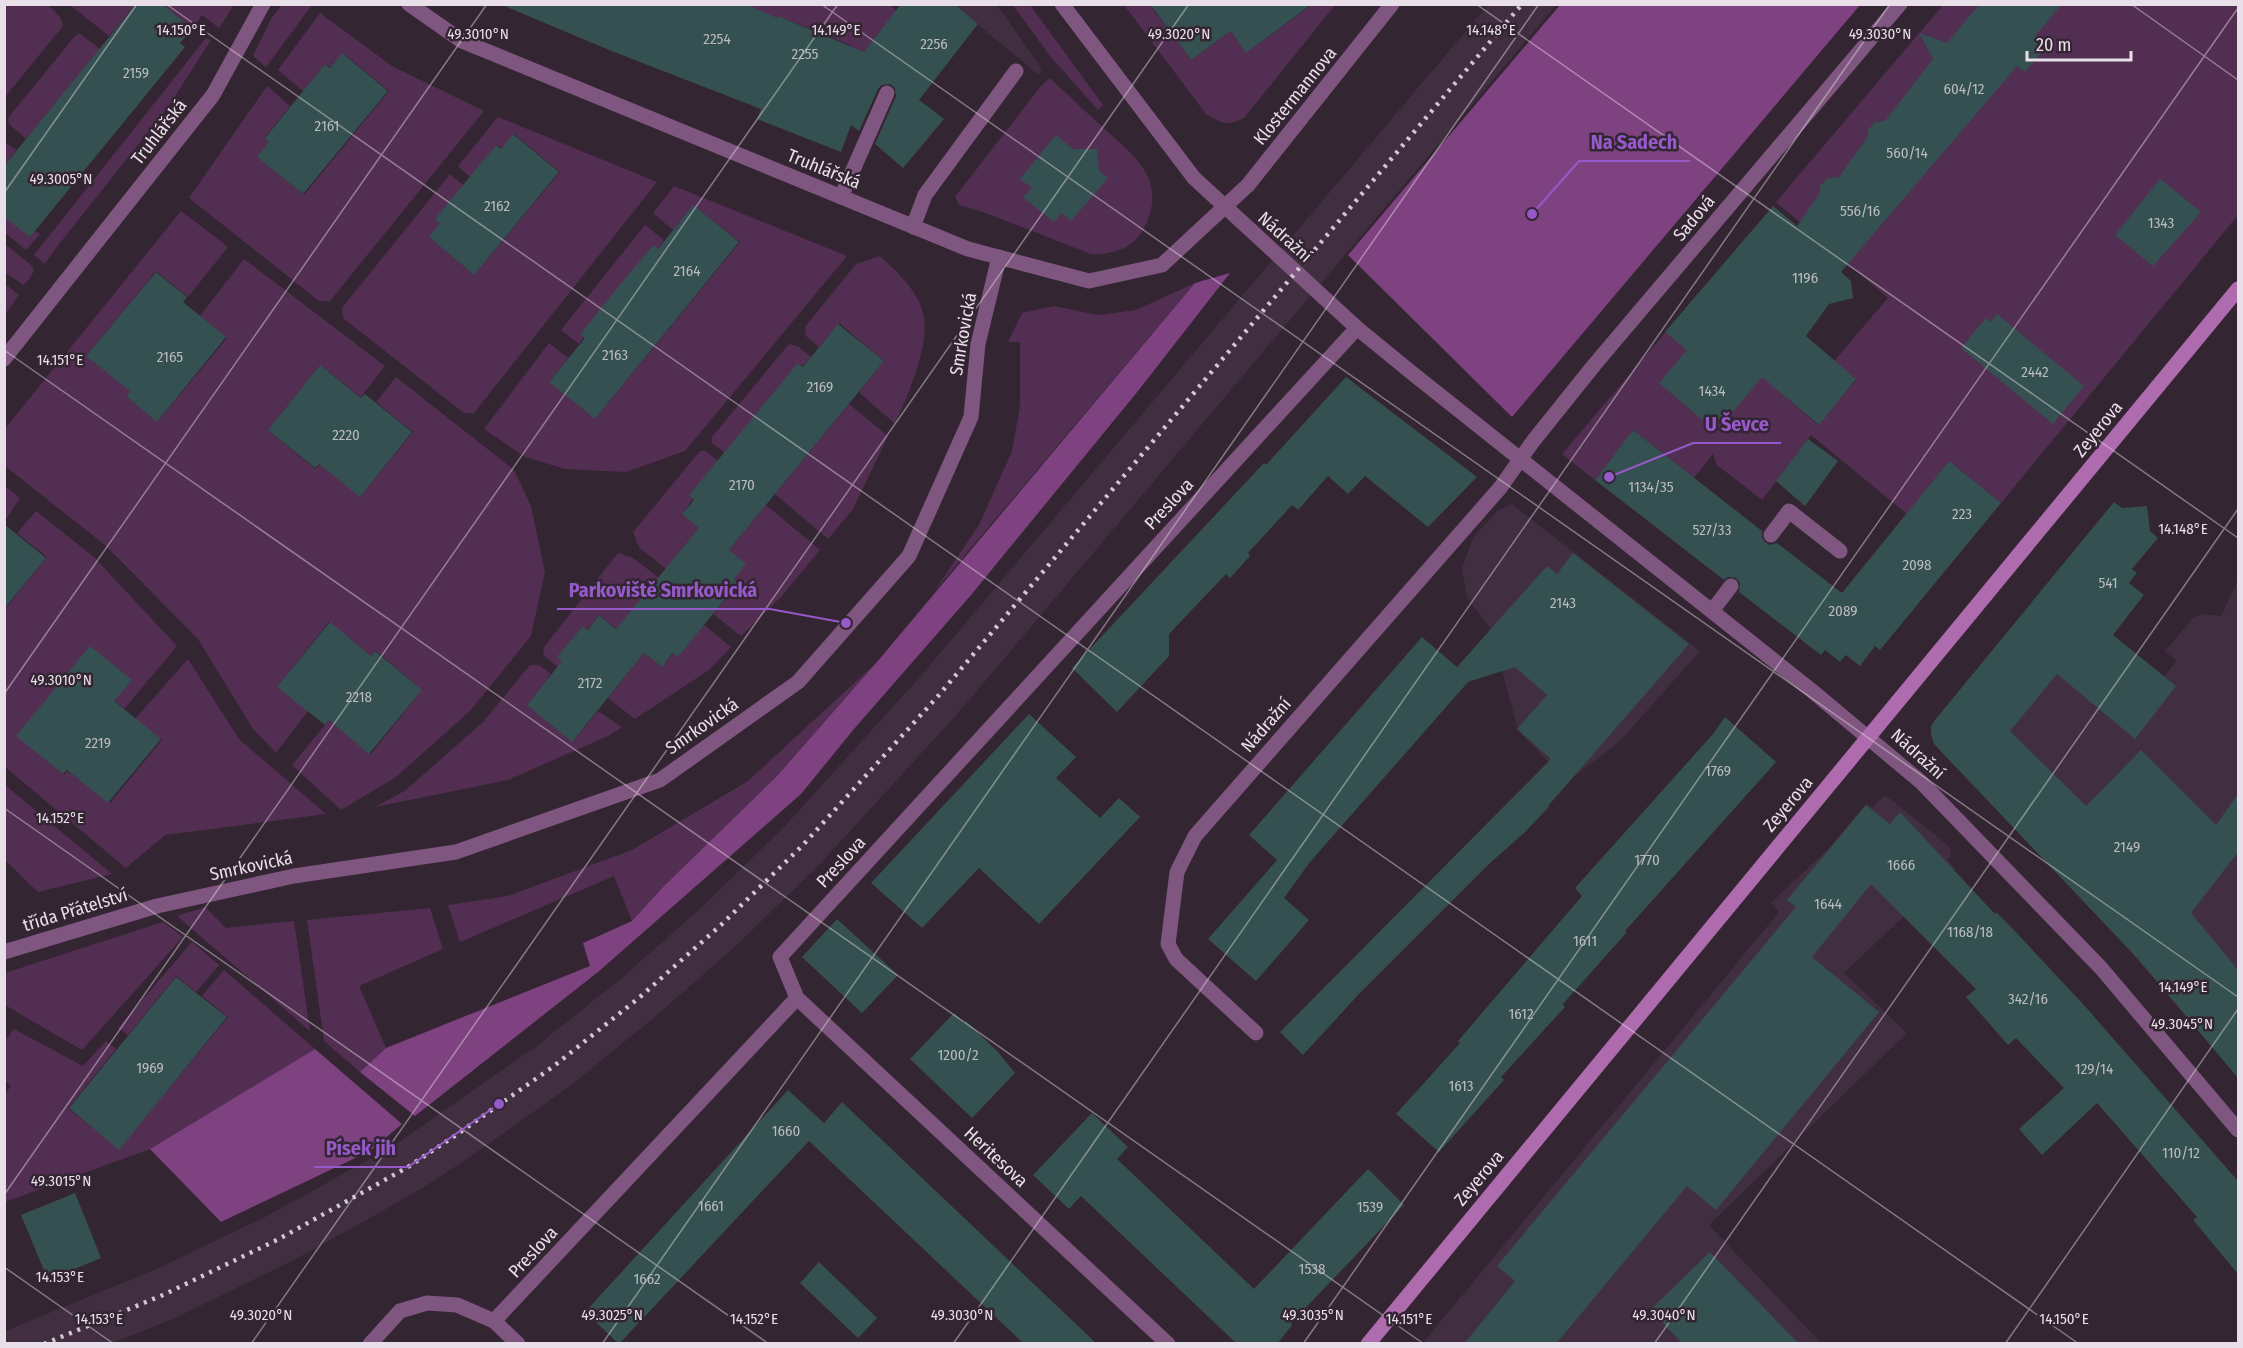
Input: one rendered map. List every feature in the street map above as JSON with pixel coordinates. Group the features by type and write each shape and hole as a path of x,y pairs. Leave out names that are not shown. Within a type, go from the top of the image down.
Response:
{"street":[{"name":"Truhlářská","path":"4,359 213,95 263,4"},
{"name":"Truhlářská","path":"409,4 462,41 913,227 968,249 1089,281 1162,265 1225,208"},
{"name":"Nádražní","path":"1062,4 1194,178 1225,208 1356,328 1869,736 1922,782 2101,968 2238,1130"},
{"name":"Klostermannova","path":"1225,208 1248,185 1392,4"},
{"name":"Sadová","path":"1521,459 1595,364 1900,4"},
{"path":"913,227 926,195 1016,71"},
{"path":"842,197 887,93"},
{"name":"Smrkovická","path":"157,906 294,876 456,852 660,780 798,682 909,556 971,417 978,344 999,257"},
{"name":"Zeyerova","path":"1368,1344 2238,289"},
{"name":"Preslova","path":"494,1321 797,998 780,957 1356,328"},
{"name":"Nádražní","path":"1256,1032 1176,958 1168,944 1177,872 1195,836 1492,497 1521,459"},
{"path":"1771,535 1789,511 1840,551"},
{"path":"1712,611 1731,586"},
{"name":"třída Přátelství","path":"4,952 157,906"},
{"name":"Heritesova","path":"797,998 1168,1344"},
{"path":"370,1344 400,1311 427,1303 458,1305 494,1321 519,1344"}],"shaded area":[{"path":"5,4 44,4 57,13 63,26 5,97"},
{"path":"894,4 892,7 897,11 862,54 850,45 778,16 775,23 745,5"},
{"path":"70,5 135,5 109,36"},
{"path":"162,5 234,5 219,28 202,15 192,29"},
{"path":"282,5 312,5 266,67 253,56 271,19"},
{"path":"954,5 997,5 1042,69 1039,75"},
{"path":"1013,5 1030,5 1103,105 1098,110 1050,56"},
{"path":"1124,5 1150,5 1191,60 1231,31 1247,52 1312,5 1335,5 1244,118 1228,123 1220,122 1206,114"},
{"path":"1488,5 1556,5 959,712 821,863 738,944 656,1016 570,1086 470,1157 421,1189 290,1262 173,1319 112,1343 5,1344 5,1331 152,1271 267,1216 395,1145 538,1045 623,977 703,906 784,827 919,678"},
{"path":"1560,5 1860,5 1512,417 1348,255"},
{"path":"1943,5 2238,5 2238,215 2001,503 1949,461 1907,514 1811,435 1762,500 1717,465 1713,454 1694,478 1633,430 1595,480 1562,454 1704,287 1808,376 1789,400 1818,425 1856,380 1834,361 1888,298 1776,202"},
{"path":"320,13 392,66 484,111 330,301 319,301 189,198 267,86 290,106 265,137 270,142 258,157 304,195 389,91 343,53 330,67 325,64 303,91 278,70"},
{"path":"79,33 100,49 26,139 9,124 8,118"},
{"path":"206,38 211,40 168,107 45,264 34,255"},
{"path":"1050,78 1130,152 1148,177 1152,190 1149,217 1138,237 1120,250 1091,254 959,205 955,197 1041,86"},
{"path":"498,117 657,182 474,413 464,413 343,318 342,308 450,174 464,186 441,223 429,237 474,275 560,172 514,134 502,148 497,145 470,177 458,166"},
{"path":"4,142 16,150 5,165"},
{"path":"674,186 847,256 685,451 626,472 565,469 525,457 484,429 549,343 568,358 549,382 595,419 740,242 693,206 673,230 653,213"},
{"path":"181,211 228,247 188,297 156,271 87,355 131,391 126,396 158,421 227,338 200,316 244,259 385,366 361,397 320,365 268,430 315,469 320,464 361,496 413,432 376,402 396,377 514,470 531,506 545,572 531,636 470,711 396,777 341,810 292,765 329,720 371,754 422,690 375,650 371,656 329,622 278,686 308,711 276,753 253,729 198,639 105,545 5,466 4,430"},
{"path":"4,216 30,236 35,231 40,234 26,250 5,233"},
{"path":"645,225 664,240 658,249 653,245 579,344 561,330"},
{"path":"5,244 32,266 34,271 23,285 5,272"},
{"path":"880,256 915,294 925,322 918,367 895,424 859,392 884,361 839,323 819,347 806,336 805,327 856,264"},
{"path":"1230,273 1138,391 971,595 854,729 801,794 598,972 415,1116 360,1072 386,1048 590,966 583,943 632,921 664,886 777,776 877,662 1195,283"},
{"path":"1195,283 933,593 979,525 1012,451 1020,406 1020,342 1008,342 1022,313 1054,306 1098,315 1136,310"},
{"path":"7,285 19,295 5,314 5,288"},
{"path":"789,344 798,346 811,357 803,366 799,363 725,453 712,443 712,437"},
{"path":"849,404 888,436 853,509 828,539 775,494"},
{"path":"700,451 706,451 718,461 683,513 700,528 666,569 639,547 633,532"},
{"path":"5,486 20,498 7,518 5,516"},
{"path":"1512,504 1700,651 1620,741 1567,782 1518,730 1491,629 1467,598 1462,568 1473,538 1497,511"},
{"path":"766,505 820,550 781,597 741,636 713,614 739,583 734,579 729,550"},
{"path":"36,511 94,557 177,646 124,709 115,701 111,706 18,736 64,775 68,771 110,803 162,740 135,719 188,659 239,739 326,814 165,835 126,868 5,767 5,609 47,557 17,533"},
{"path":"618,553 633,558 659,578 617,629 599,615 588,629 583,626 558,657 563,660 558,667 543,655 544,647"},
{"path":"2238,580 2238,1077 2125,945 1935,745 1931,734 1932,724 2031,605 2164,677 2176,661 2165,651 2193,618 2202,614 2221,616"},
{"path":"704,625 731,647 709,670 635,719 608,698 644,653 662,667"},
{"path":"877,662 777,776 664,886 632,921 614,876 460,942 448,905 508,896 632,850 748,781"},
{"path":"530,665 539,665 551,674 527,705 573,741 598,711 622,727 608,736 508,780 375,807 406,790 483,722"},
{"path":"5,785 112,874 38,892 5,860"},
{"path":"1885,795 1950,847 1951,855 1947,860 1955,868 1844,973 1907,1033 1709,1225 1821,1343 1422,1344 1779,912 1771,903 1829,848 1866,804 1872,808"},
{"path":"205,907 226,928 294,921 310,1031 177,916"},
{"path":"430,908 443,949 359,986 386,1048 360,1072 324,1041 307,920"},
{"path":"163,922 183,937 82,1050 5,1005 5,973"},
{"path":"192,942 219,965 196,992 176,976 128,1035 118,1028"},
{"path":"224,970 315,1049 150,1149 5,1202 5,1094 11,1086 5,1081 5,1041 14,1029 83,1066 106,1041 116,1049 68,1108 119,1149 228,1017 202,996"},
{"path":"315,1049 402,1124 370,1151 221,1222 150,1149"}],"building":[{"path":"136,4 162,4 192,29 180,43 185,47 30,237 4,217 4,166"},
{"path":"500,4 745,4 864,52 901,4 954,4 978,24 919,100 944,119 903,168 875,144 896,96 895,88 890,84 882,85 878,89 859,131 851,125 841,152 757,119 761,109 609,50"},
{"path":"1150,4 1312,4 1246,53 1231,31 1191,60"},
{"path":"1980,4 2062,4 2035,36 2047,46 2025,72 2017,66 1841,272 1851,281 1853,298 1829,304 1806,336 1856,379 1819,425 1762,377 1727,419 1723,415 1712,428 1659,383 1687,350 1665,332 1773,206 1797,226 1820,193 1820,186 1828,178 1839,177 1868,136 1868,130 1875,122 1885,121 1933,59 1919,33 1947,43"},
{"path":"342,53 388,91 303,194 257,157 269,142 265,138 325,64 330,68"},
{"path":"513,134 559,172 474,275 429,237 440,223 435,219 496,145 501,149"},
{"path":"1056,135 1073,149 1097,149 1099,171 1108,178 1071,221 1061,213 1054,222 1023,197 1032,188 1020,179"},
{"path":"2160,179 2201,212 2153,266 2115,235"},
{"path":"693,205 739,242 595,419 549,382 585,338 580,335 605,303 653,245 658,249"},
{"path":"156,272 187,297 183,302 226,337 157,422 126,396 130,391 86,356"},
{"path":"1997,314 2084,386 2053,424 1961,348 1986,318 1991,322"},
{"path":"838,324 884,361 729,550 746,564 734,579 738,583 678,657 673,653 662,667 644,653 572,742 527,705 562,661 557,657 583,626 588,630 599,615 616,629 699,528 682,514 694,500 689,495 798,363 803,367"},
{"path":"320,365 361,398 365,394 412,432 360,497 319,464 315,468 268,430"},
{"path":"1346,377 1477,477 1428,527 1365,476 1348,494 1328,476 1298,510 1292,505 1248,553 1250,556 1230,578 1226,574 1169,634 1169,656 1117,712 1072,668 1264,463 1266,465"},
{"path":"1633,430 1762,531 1762,538 1765,542 1770,545 1777,543 1842,593 1949,461 2001,503 1880,650 1875,646 1860,666 1846,655 1840,662 1825,650 1821,655 1739,592 1740,583 1736,578 1728,577 1724,580 1595,480"},
{"path":"1808,439 1838,461 1805,506 1776,481"},
{"path":"2114,502 2122,508 2147,506 2150,531 2158,538 2132,569 2137,573 2129,583 2144,595 2113,635 2176,686 2135,739 2057,674 2010,731 2086,806 2141,750 2216,825 2238,794 2238,852 2191,913 2238,970 2238,1078 2139,960 1934,744 1931,734 1931,726 1935,720"},
{"path":"4,524 46,558 4,609"},
{"path":"1573,553 1689,644 1549,807 1358,995 1303,1055 1280,1032 1551,759 1517,729 1547,695 1515,667 1468,682 1310,862 1284,898 1309,920 1256,981 1208,939 1277,860 1249,835 1422,637 1457,667 1547,566 1557,574"},
{"path":"330,622 371,656 375,651 422,690 369,754 329,720 325,725 277,687"},
{"path":"90,646 132,680 114,701 161,739 108,803 67,770 63,774 16,736"},
{"path":"1029,714 1076,757 1056,778 1100,818 1119,798 1140,817 1039,924 979,868 922,928 871,883"},
{"path":"1725,717 1776,762 1625,931 1627,932 1563,1004 1565,1007 1501,1077 1504,1080 1439,1152 1396,1114 1460,1043 1458,1041 1582,896 1575,888 1713,734"},
{"path":"1866,805 1890,824 1900,812 2083,1004 2238,1181 2238,1274 2193,1220 2197,1217 2097,1103 2042,1155 2019,1129 2064,1088 2016,1038 2008,1045 1966,997 1976,989 1871,884 1812,957 1879,1012 1716,1210 1687,1186 1556,1344 1464,1344 1515,1281 1497,1266 1796,907 1787,900"},
{"path":"837,919 898,975 862,1013 802,957"},
{"path":"176,977 227,1017 119,1150 69,1108"},
{"path":"954,1013 964,1023 966,1021 998,1052 1015,1073 972,1118 910,1059"},
{"path":"788,1090 824,1123 842,1102 1097,1344 1024,1344 809,1141 619,1344 585,1312"},
{"path":"1092,1113 1128,1147 1117,1159 1254,1289 1368,1169 1404,1205 1291,1323 1292,1325 1277,1344 1237,1344 1081,1196 1069,1209 1033,1175"},
{"path":"75,1193 101,1258 48,1280 21,1215"},
{"path":"1710,1252 1799,1344 1683,1344 1650,1310"},
{"path":"819,1262 877,1318 858,1338 800,1283"}],"railway":[{"path":"44,1344 163,1295 279,1239 408,1167 554,1066 640,997 721,925 803,845 939,695 1522,4"}],"place":[{"name":"Na Sadech","path":"1532,214"},
{"name":"U Ševce","path":"1609,477"},
{"name":"Parkoviště Smrkovická","path":"846,623"},
{"name":"Písek jih","path":"499,1104"}]}
